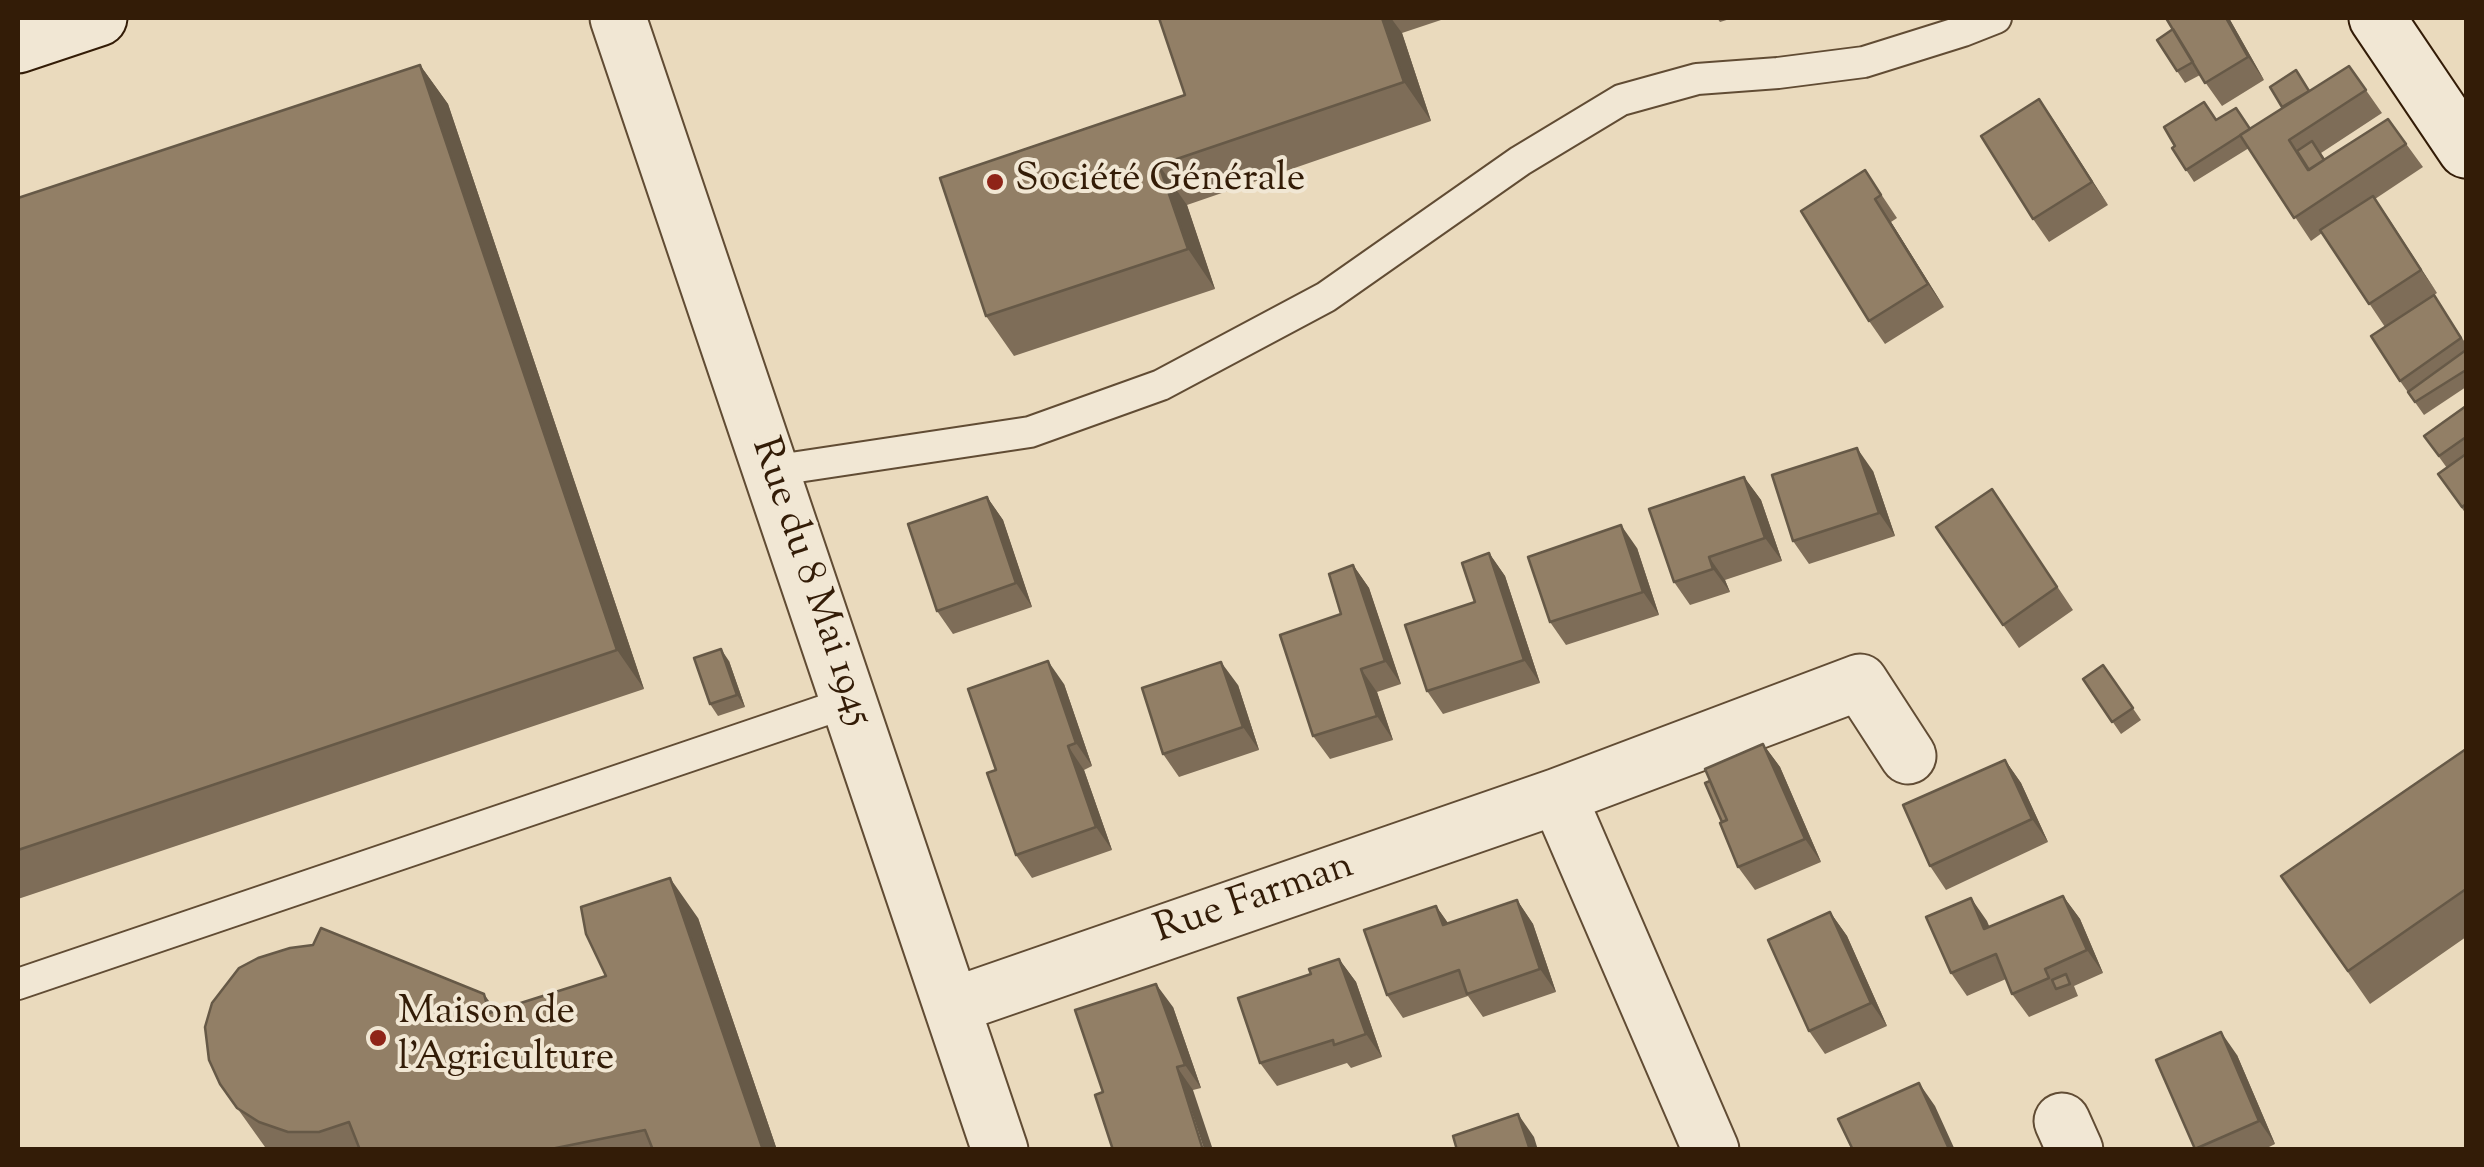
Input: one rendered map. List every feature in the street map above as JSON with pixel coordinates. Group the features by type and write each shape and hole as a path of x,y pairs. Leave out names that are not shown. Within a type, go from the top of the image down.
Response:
{"street":[{"path":"18,45 100,18"},
{"name":"Rue du 8 Mai 1945","path":"618,18 1000,1150"},
{"path":"2377,18 2466,150"},
{"name":"Rue Farman","path":"952,1006 1558,796 1860,682 1908,756"},
{"path":"1558,796 1711,1150"}],"lane":[{"path":"771,471 1030,432 1161,386 1326,298 1520,161 1622,100 1696,79 1778,74 1864,62 1996,18"},
{"path":"18,984 849,702"}],"building":[{"path":"1159,18 1382,18 1404,82 1159,165 1188,249 986,316 940,178 1185,95"},
{"path":"2166,18 2226,18 2248,57 2205,83"},
{"path":"2173,29 2193,62 2177,71 2157,40"},
{"path":"420,65 617,650 18,850 18,198"},
{"path":"2349,66 2366,90 2289,140 2308,170 2388,119 2406,144 2294,218 2240,135"},
{"path":"2296,70 2309,91 2282,107 2270,87"},
{"path":"2039,99 2092,182 2033,219 1981,136"},
{"path":"2204,102 2216,120 2236,108 2250,129 2186,170 2164,127"},
{"path":"2312,141 2324,160 2309,170 2297,151"},
{"path":"1865,170 1881,195 1875,199 1928,284 1869,321 1801,211"},
{"path":"2373,196 2421,270 2369,304 2320,230"},
{"path":"2434,295 2461,338 2400,381 2371,336"},
{"path":"2466,350 2466,370 2415,402 2408,392"},
{"path":"2466,406 2466,437 2439,456 2424,436"},
{"path":"1857,448 1879,513 1793,541 1772,475"},
{"path":"2466,454 2466,504 2462,507 2438,474"},
{"path":"1744,477 1765,538 1709,557 1713,569 1674,582 1649,509"},
{"path":"1992,489 2057,587 2003,625 1936,527"},
{"path":"987,497 1016,583 937,611 908,524"},
{"path":"1621,525 1643,592 1550,622 1528,557"},
{"path":"1489,553 1524,660 1427,691 1405,625 1475,602 1462,563"},
{"path":"1353,565 1385,661 1361,669 1377,716 1313,736 1280,635 1341,614 1329,574"},
{"path":"721,649 737,695 710,704 694,658"},
{"path":"1048,661 1076,743 1068,746 1096,827 1016,855 987,773 996,770 968,689"},
{"path":"1221,662 1243,727 1163,754 1142,688"},
{"path":"2103,665 2133,708 2112,722 2083,679"},
{"path":"1763,744 1805,839 1738,867 1720,823 1727,820 1705,769"},
{"path":"2466,749 2466,889 2348,971 2281,876"},
{"path":"2005,760 2032,819 1930,866 1903,805"},
{"path":"1710,781 1727,820 1722,822 1705,783"},
{"name":"Maison de l'Agriculture","path":"670,878 763,1150 653,1150 645,1130 546,1150 360,1150 349,1122 319,1132 288,1132 259,1122 237,1108 209,1060 205,1027 212,1003 239,968 290,948 313,945 321,928 484,994 489,1013 606,976 586,934 581,907"},
{"path":"2063,896 2087,950 2045,969 2049,978 2012,994 1996,954 1951,973 1926,917 1971,898 1984,929"},
{"path":"1517,900 1540,969 1467,994 1459,970 1387,995 1364,930 1436,906 1443,925"},
{"path":"1830,912 1871,1003 1809,1031 1768,940"},
{"path":"1339,959 1366,1034 1260,1063 1238,998 1311,974 1309,969"},
{"path":"2066,974 2070,984 2056,989 2052,980"},
{"path":"1156,984 1185,1065 1177,1067 1203,1150 1113,1150 1095,1095 1103,1092 1075,1010"},
{"path":"2221,1032 2259,1121 2195,1149 2156,1060"},
{"path":"1919,1083 1949,1149 1853,1150 1838,1119"},
{"path":"1518,1114 1530,1150 1457,1150 1453,1136"}],"place":[{"name":"Société Générale","path":"995,182"},
{"name":"Maison de l'Agriculture","path":"378,1038"}]}
